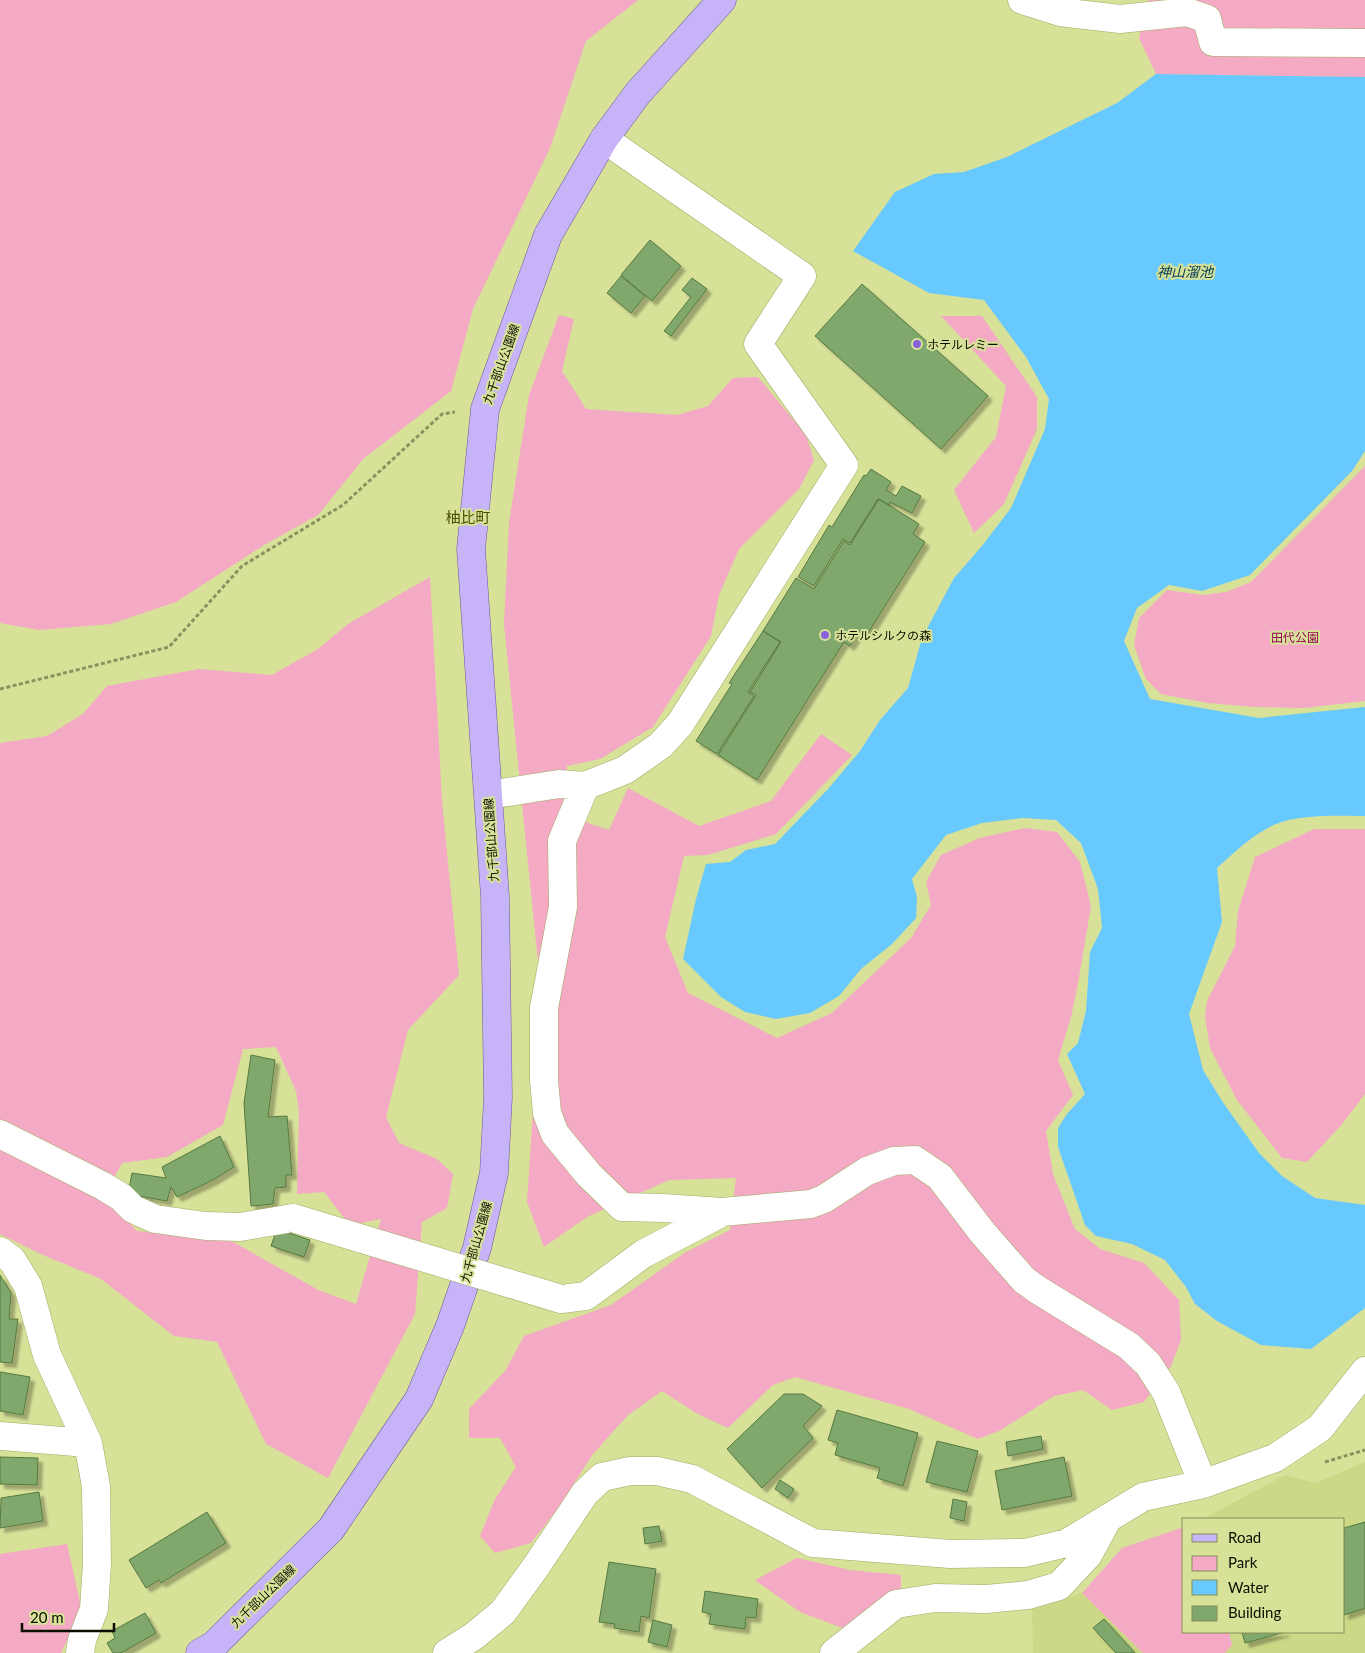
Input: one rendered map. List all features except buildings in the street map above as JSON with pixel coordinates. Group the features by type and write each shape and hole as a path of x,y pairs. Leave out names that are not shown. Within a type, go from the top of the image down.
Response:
{"main road":[{"name":"九千部山公園線","path":"200,1653 214,1644 310,1550 331,1529 342,1513 419,1399 450,1326 477,1248 494,1172 498,1097 495,897 471,549 485,409 548,235 604,139 638,93 722,0"}],"street":[{"path":"1022,0 1060,12 1120,19 1187,12 1207,19 1213,42 1365,43"},
{"path":"488,796 559,784 585,786 625,770 661,745 680,724 844,465 758,344 802,276 604,139"},
{"path":"585,786 562,842 563,907 544,1008 544,1080 547,1113 555,1134 589,1175 622,1207 725,1210 811,1204 824,1199 867,1171 894,1161 915,1160 940,1177 982,1232 1024,1280 1130,1346 1148,1364 1166,1392 1203,1484"},
{"path":"0,1134 103,1186 121,1197 133,1209 155,1219 206,1226 240,1226 293,1218 561,1299 586,1296 643,1254 725,1210"},
{"path":"0,1251 12,1260 28,1286 47,1355 88,1443 96,1486 97,1564 94,1609 82,1640 80,1653"},
{"path":"447,1653 474,1636 503,1612 585,1493 602,1477 630,1471 657,1471 692,1480 814,1543 950,1554 1025,1553 1067,1543 1143,1497 1203,1484 1275,1458 1320,1428 1365,1371"},
{"path":"0,1436 88,1443"},
{"path":"834,1653 896,1604 935,1598 986,1599 1028,1596 1059,1586 1088,1555 1108,1518"}],"path":[{"path":"0,689 168,646 242,566 344,505 442,414 485,409"}],"shaded area":[{"path":"1365,1462 1365,1653 1225,1653 1232,1645 1229,1633 1345,1633 1345,1518 1205,1518 1285,1475 1315,1483"},
{"path":"1082,1593 1143,1653 1033,1653 1032,1608"}],"green space":[{"path":"0,0 638,0 586,41 550,148 473,309 451,391 363,459 318,515 264,545 176,602 111,624 39,630 0,623"},
{"path":"1148,0 1365,0 1365,77 1156,74 1139,38"},
{"path":"559,315 574,319 562,371 586,409 677,415 708,406 733,378 758,377 806,435 814,460 799,489 739,549 719,595 711,636 653,727 600,759 567,766 564,815 609,830 628,788 699,826 771,801 821,734 852,755 776,834 708,855 684,856 665,937 688,993 777,1038 832,1013 911,938 931,905 926,882 941,855 980,838 1025,828 1057,832 1080,862 1091,906 1071,1017 1058,1060 1073,1095 1046,1131 1053,1174 1075,1229 1100,1249 1144,1263 1179,1300 1181,1340 1171,1366 1144,1402 1112,1410 1083,1390 1054,1396 999,1431 978,1439 909,1409 795,1377 773,1385 728,1428 696,1413 662,1391 628,1415 593,1454 558,1508 531,1543 495,1553 480,1536 495,1499 516,1467 500,1438 469,1438 469,1409 505,1371 524,1336 611,1305 686,1252 730,1230 736,1178 669,1180 587,1217 544,1247 527,1202 541,992 504,624 509,523 529,395"},
{"path":"941,316 982,316 1037,397 1037,429 1004,504 974,533 954,490 996,437 1006,386"},
{"name":"田代公園","path":"1365,466 1365,701 1304,708 1254,707 1208,703 1161,694 1146,679 1134,645 1139,618 1167,590 1203,595 1226,592 1251,582"},
{"path":"430,577 442,801 459,975 408,1030 386,1117 399,1143 437,1159 453,1174 447,1208 422,1222 415,1314 328,1478 266,1444 217,1342 174,1336 101,1279 43,1255 0,1234 0,743 47,736 83,714 107,686 199,669 272,675 318,649 348,624","holes":["276,1047 296,1091 299,1112 297,1194 324,1192 345,1219 361,1223 381,1219 356,1304 318,1290 228,1239 137,1231 105,1195 122,1163 167,1157 223,1125 243,1049"]},
{"path":"1314,829 1365,829 1365,1094 1343,1123 1307,1162 1282,1158 1237,1100 1210,1048 1205,1016 1207,1001 1235,946 1238,911 1255,857"},
{"path":"1182,1528 1182,1633 1229,1633 1232,1645 1225,1653 1143,1653 1082,1593 1122,1548"},
{"path":"67,1544 82,1611 61,1653 0,1653 0,1554"},
{"path":"797,1558 850,1570 901,1575 901,1594 848,1630 800,1612 755,1580"}],"water":[{"name":"神山溜池","path":"1156,74 1365,77 1365,451 1352,471 1250,575 1202,591 1169,585 1137,608 1124,641 1150,699 1259,718 1365,707 1365,816 1308,817 1276,824 1252,838 1217,868 1222,922 1189,1014 1203,1070 1222,1101 1259,1153 1282,1176 1315,1198 1365,1205 1365,1308 1311,1349 1261,1345 1217,1321 1195,1304 1186,1287 1165,1260 1132,1244 1096,1236 1085,1225 1058,1147 1058,1128 1067,1114 1085,1094 1067,1054 1078,1043 1086,1011 1090,952 1102,928 1098,889 1081,843 1056,820 1023,818 982,823 946,835 912,879 917,897 916,918 892,944 861,969 839,996 810,1013 776,1019 745,1012 721,997 683,959 706,864 730,862 746,850 775,844 828,789 860,751 880,720 908,688 922,638 954,578 982,546 1011,508 1045,429 1049,399 1026,357 984,300 929,293 853,251 895,192 934,174 964,172 1007,157 1117,103"}],"place":[{"name":"ホテルレミー","path":"917,344"},
{"name":"ホテルシルクの森","path":"825,635"}],"district":[{"name":"柚比町","path":"468,517"}]}
